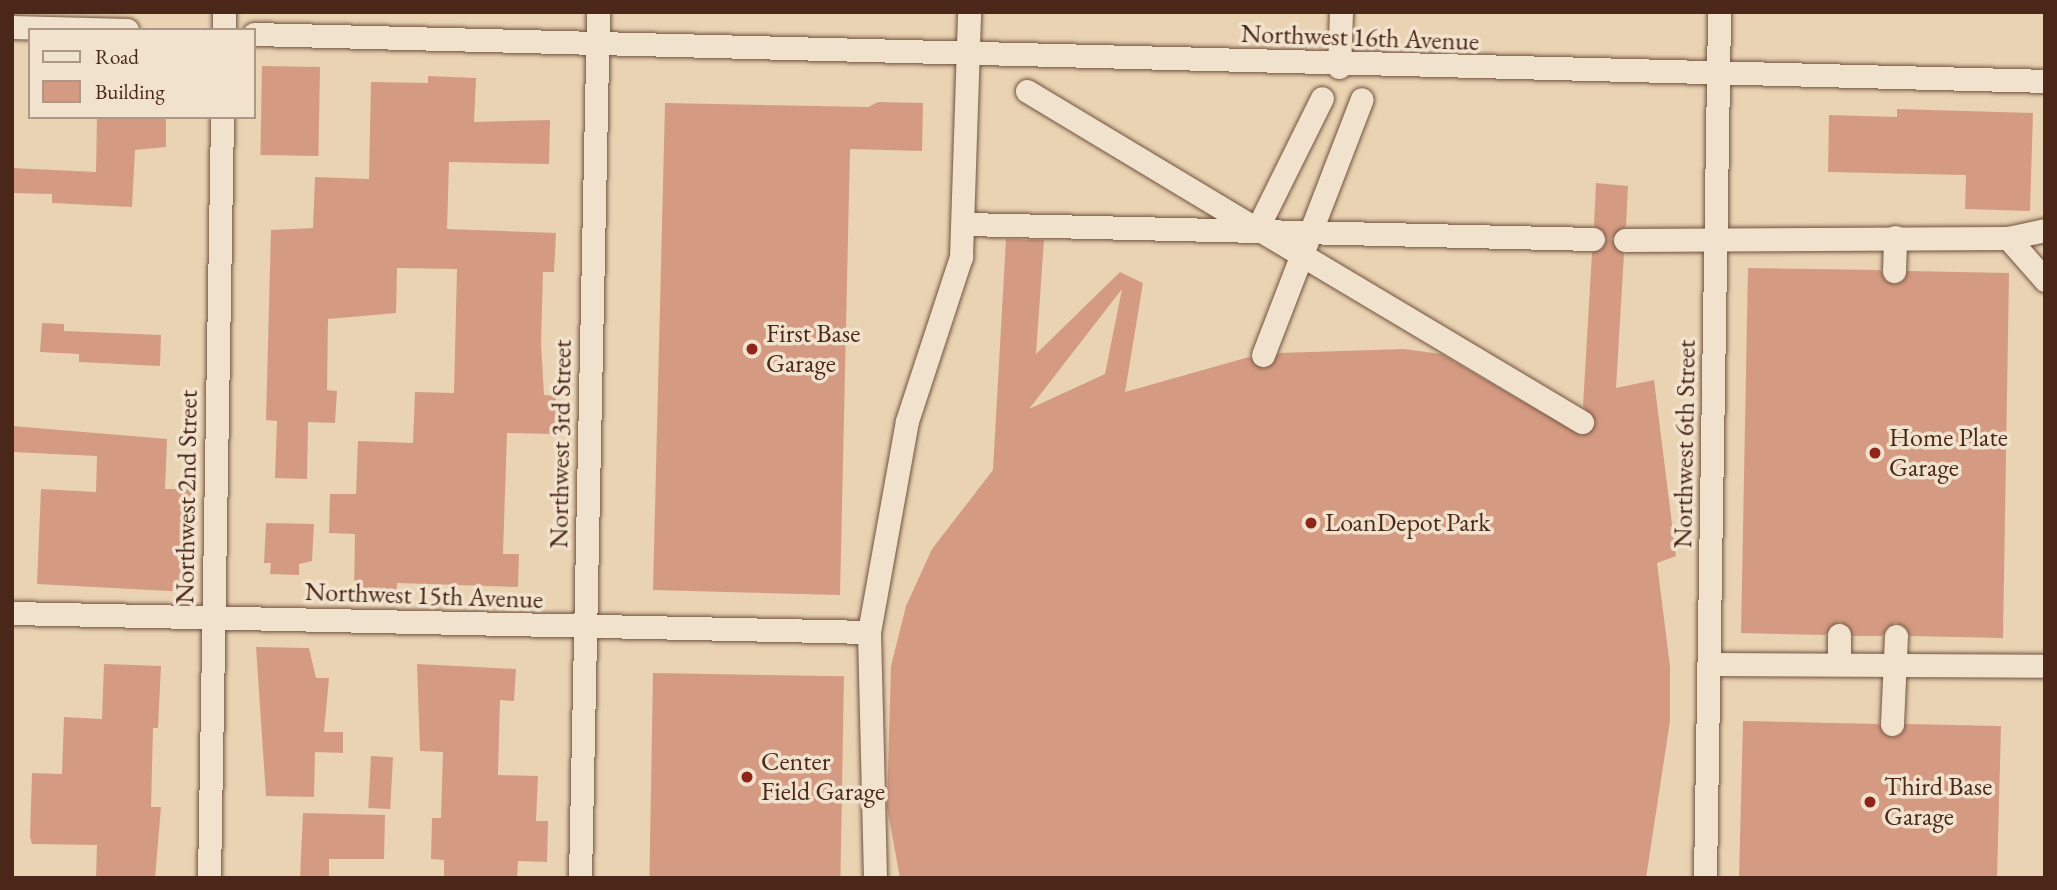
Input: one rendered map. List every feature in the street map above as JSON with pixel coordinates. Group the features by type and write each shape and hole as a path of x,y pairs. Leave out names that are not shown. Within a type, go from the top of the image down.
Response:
{"street":[{"name":"Northwest 3rd Street","path":"580,878 598,12"},
{"path":"874,878 869,632 894,476 966,224 969,12"},
{"path":"1339,67 1341,12"},
{"name":"Northwest 6th Street","path":"1705,878 1719,12"},
{"path":"12,27 50,28"},
{"name":"Northwest 16th Avenue","path":"256,34 968,51 1339,67 2045,81"},
{"path":"1027,91 1582,422"},
{"path":"1257,229 1322,98"},
{"path":"1263,355 1362,99"},
{"name":"Northwest 2nd Street","path":"209,878 222,119"},
{"path":"966,224 1593,239"},
{"path":"1625,240 2008,238 2045,230"},
{"path":"1894,271 1895,237"},
{"path":"2008,238 2045,280"},
{"name":"Northwest 15th Avenue","path":"12,613 586,629 869,632"},
{"path":"1839,635 1839,664"},
{"path":"1892,724 1896,636"},
{"path":"1709,664 2045,666"}],"building":[{"path":"262,66 320,67 318,156 260,155"},
{"path":"428,76 476,78 474,122 550,120 549,164 449,162 447,229 556,233 554,272 543,272 541,344 544,395 556,396 555,434 507,433 503,554 519,554 518,587 397,583 396,597 354,595 355,534 329,533 330,494 356,494 358,441 413,443 415,392 454,393 457,269 397,268 396,313 328,319 327,390 337,391 335,423 308,422 307,479 275,478 277,421 266,420 271,230 313,228 315,177 369,179 371,82 428,83"},
{"name":"First Base Garage","path":"878,102 923,103 922,151 850,149 840,595 653,590 665,103 868,107"},
{"path":"1897,109 2033,113 2030,211 1965,209 1966,175 1828,172 1829,115 1897,117"},
{"path":"97,119 166,119 166,147 135,150 132,207 52,203 52,194 12,193 12,168 96,172"},
{"name":"LoanDepot Park","path":"1596,183 1628,186 1626,226 1611,239 1624,254 1616,388 1654,380 1676,556 1657,563 1670,666 1670,721 1646,878 900,878 887,807 891,666 906,606 932,549 993,470 1006,239 1044,240 1036,354 1120,272 1143,283 1125,392 1249,357 1264,369 1279,353 1404,349 1441,354 1582,436 1596,423 1583,406 1592,253 1607,240 1594,225","holes":["1122,289 1105,374 1029,409"]},
{"name":"Home Plate Garage","path":"1748,268 1880,270 1894,285 1908,271 2009,273 2003,638 1910,636 1896,622 1882,636 1853,636 1840,621 1825,635 1741,633"},
{"path":"42,323 64,324 64,331 161,335 160,366 79,362 79,354 40,352"},
{"path":"12,426 167,439 165,489 192,489 189,592 37,584 41,489 96,492 97,456 12,452"},
{"path":"266,523 314,524 312,561 299,564 299,575 270,574 271,563 264,563"},
{"path":"256,647 309,648 316,678 329,678 324,732 343,732 343,753 315,752 314,797 266,796"},
{"path":"104,664 161,666 158,728 153,728 151,807 161,807 155,878 96,878 97,845 32,844 30,837 32,773 62,774 64,717 102,719"},
{"path":"417,664 516,669 514,701 500,700 498,775 538,776 536,821 548,821 547,862 518,861 517,878 444,878 444,860 431,859 432,818 441,818 443,752 420,751"},
{"name":"Center Field Garage","path":"653,673 844,676 840,878 649,878"},
{"name":"Third Base Garage","path":"1743,721 1878,724 1892,738 1906,724 2001,726 1997,878 1739,878"},
{"path":"371,756 393,757 390,809 368,808"},
{"path":"303,813 385,815 384,859 329,859 329,878 300,878"}],"place":[{"name":"First Base Garage","path":"752,349"},
{"name":"Home Plate Garage","path":"1875,453"},
{"name":"LoanDepot Park","path":"1311,523"},
{"name":"Center Field Garage","path":"747,777"},
{"name":"Third Base Garage","path":"1870,802"}]}
